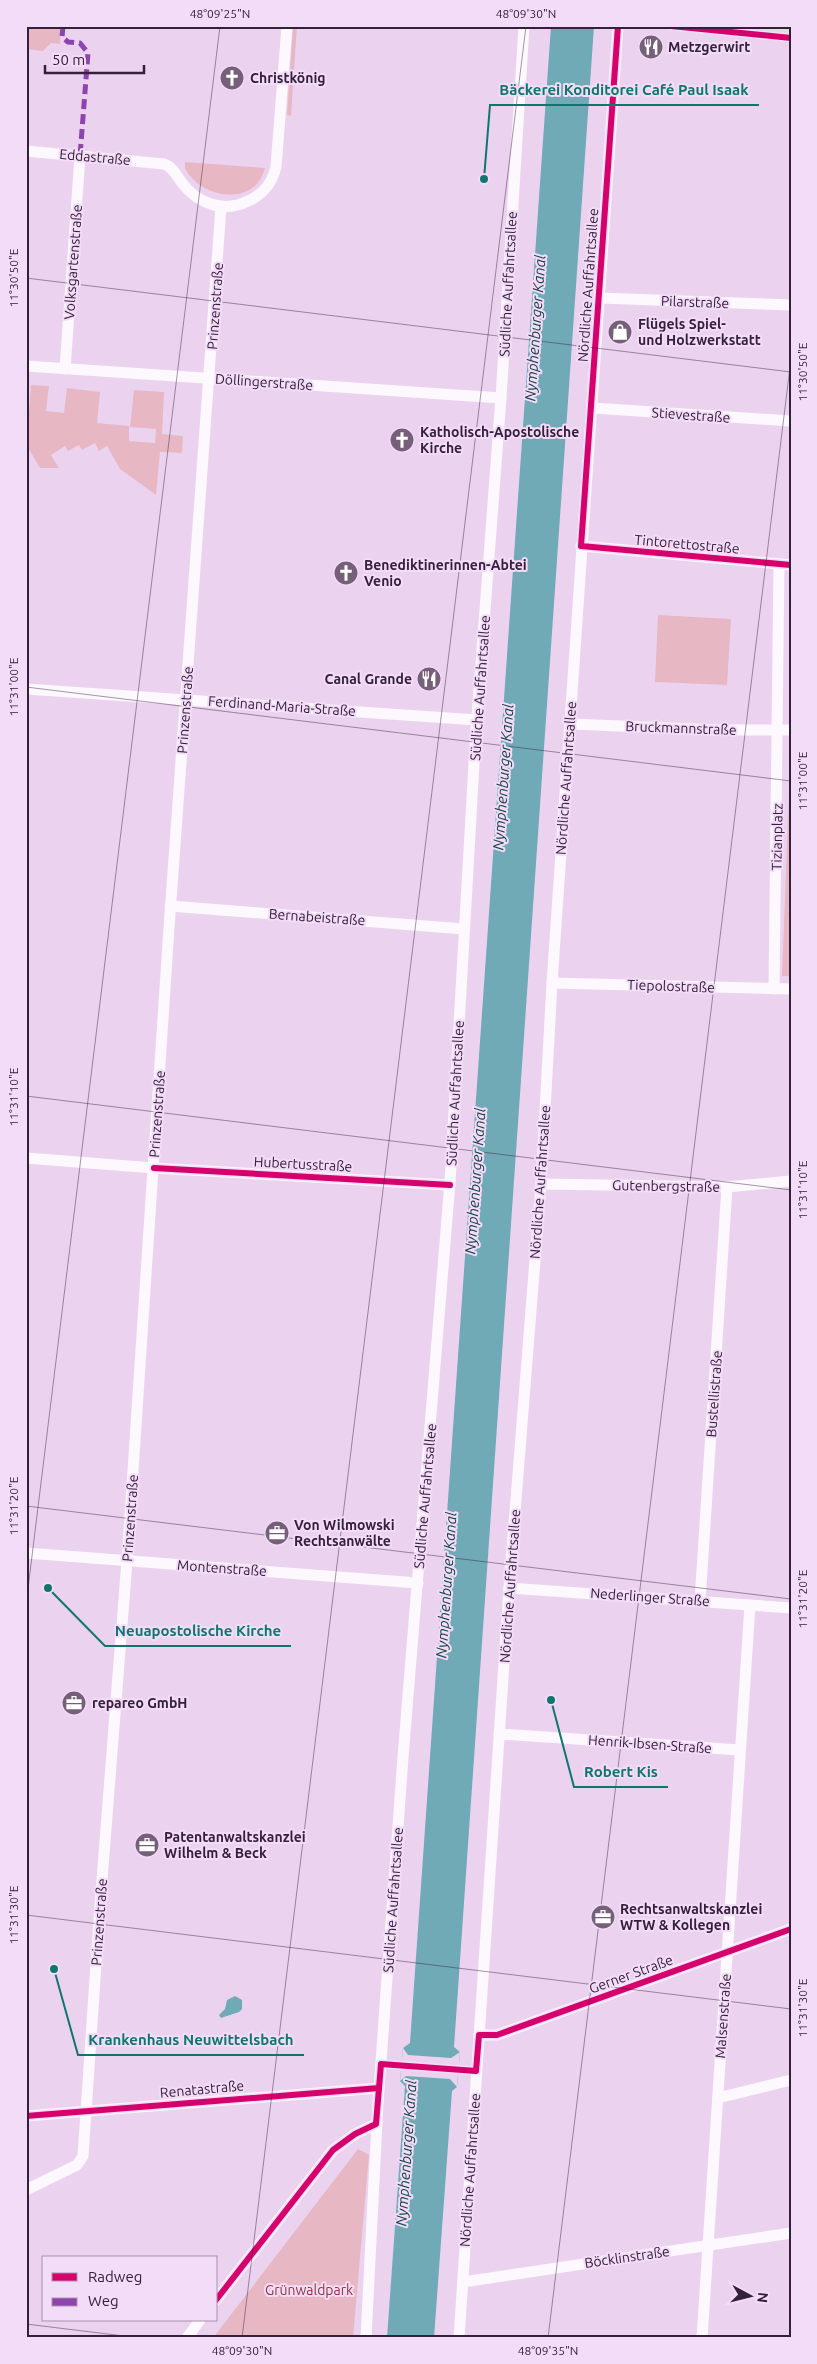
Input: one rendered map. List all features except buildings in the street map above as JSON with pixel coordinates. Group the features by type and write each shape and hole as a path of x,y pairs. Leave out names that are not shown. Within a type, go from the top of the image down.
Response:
{"main road":[{"path":"770,26 791,28"}],"street":[{"path":"221,207 231,207 255,198 263,192 274,175 287,26"},
{"name":"Südliche Auffahrtsallee","path":"366,2338 376,2124 450,1185 477,720 501,398 524,26"},
{"name":"Nördliche Auffahrtsallee","path":"459,2338 509,1588 541,1184 552,983 571,724 581,546 618,26"},
{"name":"Eddastraße","path":"26,151 164,164 170,166 190,192 207,203 221,207"},
{"name":"Volksgartenstraße","path":"65,368 80,156"},
{"name":"Prinzenstraße","path":"26,2190 77,2165 84,2156 100,1905 127,1561 170,906 221,207"},
{"name":"Pilarstraße","path":"600,298 791,305"},
{"name":"Döllingerstraße","path":"26,366 501,398"},
{"name":"Stievestraße","path":"592,408 791,421"},
{"name":"Tintorettostraße","path":"581,546 785,565"},
{"name":"Tizianplatz","path":"774,989 779,730 785,565"},
{"name":"Ferdinand-Maria-Straße","path":"26,689 186,698 477,720"},
{"name":"Bruckmannstraße","path":"571,724 717,730 791,730"},
{"name":"Bernabeistraße","path":"170,906 464,928"},
{"name":"Tiepolostraße","path":"552,983 791,989"},
{"name":"Hubertusstraße","path":"26,1158 154,1168 450,1185"},
{"name":"Gutenbergstraße","path":"541,1184 727,1187 791,1181"},
{"name":"Bustellistraße","path":"700,1601 727,1187"},
{"name":"Montenstraße","path":"26,1553 418,1584"},
{"name":"Nederlinger Straße","path":"509,1588 791,1608"},
{"name":"Malsenstraße","path":"702,2338 750,1605"},
{"name":"Henrik-Ibsen-Straße","path":"499,1734 740,1750"},
{"name":"Gerner Straße","path":"478,2035 496,2036 791,1930"},
{"path":"718,2098 791,2080"},
{"name":"Renatastraße","path":"26,2116 379,2088"},
{"path":"218,2297 333,2150 355,2134 376,2124"},
{"name":"Böcklinstraße","path":"463,2282 791,2233"},
{"path":"186,2338 198,2322"}],"green space":[{"path":"26,26 61,26 60,44 51,43 43,51 26,49"},
{"path":"293,26 297,26 291,116 287,115"},
{"path":"185,162 265,168 259,181 250,189 239,194 227,195 202,187 192,179 185,168"},
{"path":"31,385 49,386 46,411 64,413 67,388 100,392 97,423 129,426 129,441 155,443 156,429 130,427 134,390 164,392 162,434 183,436 182,453 160,452 156,495 120,469 107,446 99,451 95,443 82,450 79,445 68,451 65,446 51,455 59,468 40,468 26,444 26,413 29,413"},
{"path":"658,615 731,619 727,685 655,682"},
{"path":"791,744 791,976 782,976"},
{"name":"Grünwaldpark","path":"358,2149 369,2155 353,2338 213,2338"}],"water":[{"name":"Nymphenburger Kanal","path":"551,26 594,26 454,2047 460,2052 457,2087 452,2091 434,2338 387,2338 405,2086 400,2081 403,2048 410,2043"},
{"path":"235,1996 242,2000 242,2009 239,2012 221,2018 219,2015 225,2009 227,2000"}],"pier":[{"path":"403,2048 408,2055 451,2058 460,2052 457,2087 450,2079 406,2076 400,2081"}],"marked path":[{"path":"63,26 62,37 68,42 80,43 88,53 80,156"}],"cycle path":[{"path":"618,26 581,546 791,565"},
{"path":"671,26 791,38"},
{"path":"154,1168 450,1185"},
{"path":"218,2297 333,2150 355,2134 376,2124 381,2064 476,2071 479,2035 497,2035 791,1929"},
{"path":"26,2116 379,2088"}],"place":[{"name":"Metzgerwirt","path":"651,47"},
{"name":"Christkönig","path":"232,78"},
{"name":"Bäckerei Konditorei Café Paul Isaak","path":"484,179"},
{"name":"Flügels Spiel- und Holzwerkstatt","path":"620,332"},
{"name":"Katholisch-Apostolische Kirche","path":"402,440"},
{"name":"Benediktinerinnen-Abtei Venio","path":"346,573"},
{"name":"Canal Grande","path":"429,679"},
{"name":"Von Wilmowski Rechtsanwälte","path":"277,1533"},
{"name":"Neuapostolische Kirche","path":"48,1588"},
{"name":"Robert Kis","path":"551,1700"},
{"name":"repareo GmbH","path":"74,1703"},
{"name":"Patentanwaltskanzlei Wilhelm & Beck","path":"147,1845"},
{"name":"Rechtsanwaltskanzlei WTW & Kollegen","path":"603,1917"},
{"name":"Krankenhaus Neuwittelsbach","path":"54,1969"}]}
